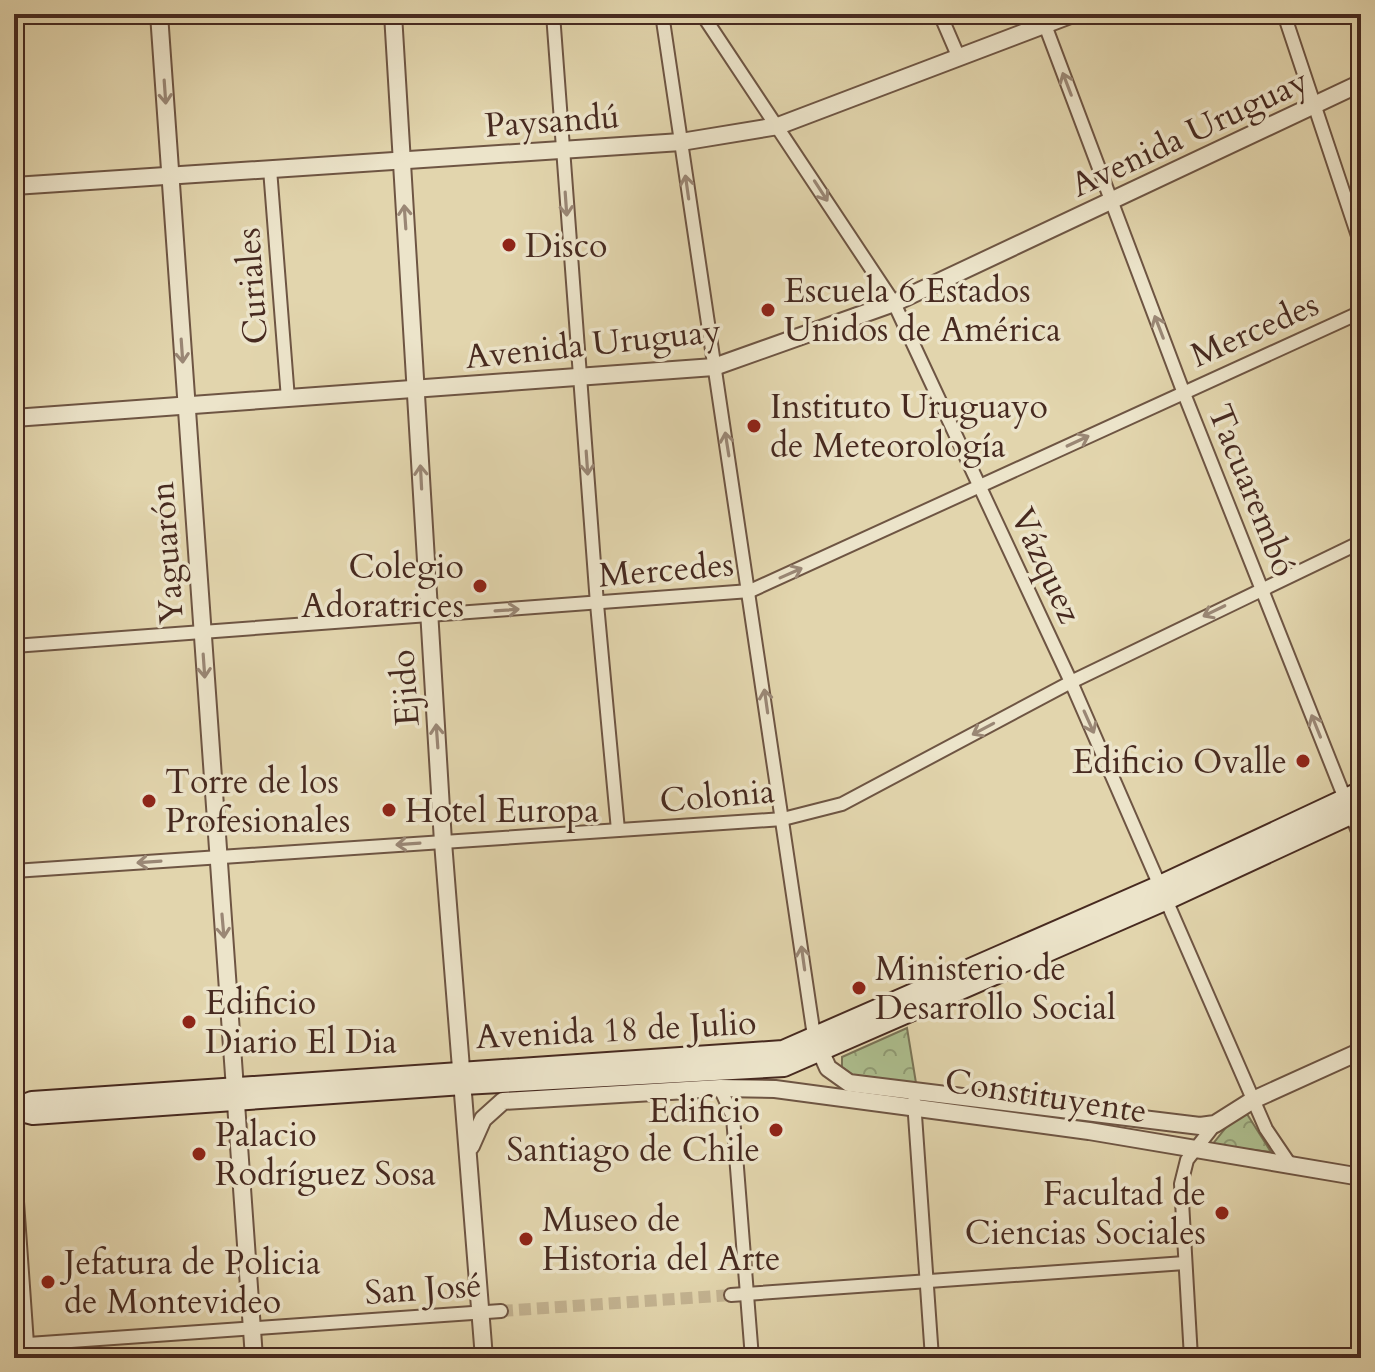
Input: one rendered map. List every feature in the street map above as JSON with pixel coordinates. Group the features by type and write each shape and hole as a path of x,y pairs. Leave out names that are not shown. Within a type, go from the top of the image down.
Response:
{"main road":[{"name":"Avenida 18 de Julio","path":"462,1078 540,1081 784,1067 817,1044 1164,892 1354,803"},
{"name":"Avenida 18 de Julio","path":"14,1109 32,1101 238,1094 462,1078 767,1054 817,1044"}],"street":[{"name":"Yaguarón","path":"159,14 201,633 238,1094 254,1358"},
{"name":"Ejido","path":"393,14 443,842 484,1358"},
{"path":"553,14 597,604 618,830"},
{"path":"662,14 817,1044"},
{"name":"Vázquez","path":"702,14 894,303 1071,682 1266,1129 1291,1166"},
{"path":"940,14 959,58"},
{"name":"Paysandú","path":"14,186 681,142 778,126 1073,14"},
{"path":"1284,14 1361,245"},
{"name":"Tacuarembó","path":"1045,25 1183,391 1262,588 1354,803 1361,839"},
{"name":"Avenida Uruguay","path":"14,418 714,367 894,303 1361,83"},
{"name":"Curiales","path":"270,169 288,399"},
{"name":"Mercedes","path":"14,646 750,591 1361,312"},
{"name":"Colonia","path":"14,871 783,819 842,804 1071,682 1361,542"},
{"name":"Constituyente","path":"817,1044 832,1073 849,1083 1195,1149 1361,1177"},
{"path":"1191,1358 1181,1184 1184,1168 1215,1124 1253,1100 1361,1051"},
{"name":"Avenida 18 de Julio","path":"469,1151 483,1119 503,1101 540,1081 572,1097"},
{"path":"720,1088 733,1117 752,1358"},
{"name":"Constituyente","path":"720,1088 913,1097 1215,1124"},
{"name":"Avenida 18 de Julio","path":"503,1101 720,1088"},
{"path":"913,1097 932,1358"},
{"path":"14,1159 20,1344 28,1358"},
{"path":"731,1295 1185,1263"},
{"name":"San José","path":"20,1344 501,1311"}],"green space":[{"path":"907,1028 916,1083 855,1077 842,1067 842,1057"},
{"path":"1247,1114 1271,1152 1212,1145 1228,1125"}],"tunnel":[{"path":"501,1311 731,1295"}],"place":[{"name":"Disco","path":"509,245"},
{"name":"Escuela 6 Estados Unidos de América","path":"768,310"},
{"name":"Instituto Uruguayo de Meteorología","path":"754,426"},
{"name":"Colegio Adoratrices","path":"480,586"},
{"name":"Edificio Ovalle","path":"1303,761"},
{"name":"Torre de los Profesionales","path":"149,801"},
{"name":"Hotel Europa","path":"389,810"},
{"name":"Ministerio de Desarrollo Social","path":"859,988"},
{"name":"Edificio Diario El Dia","path":"189,1022"},
{"name":"Edificio Santiago de Chile","path":"776,1130"},
{"name":"Palacio Rodríguez Sosa","path":"199,1154"},
{"name":"Facultad de Ciencias Sociales","path":"1222,1213"},
{"name":"Museo de Historia del Arte","path":"526,1239"},
{"name":"Jefatura de Policia de Montevideo","path":"48,1282"}]}
